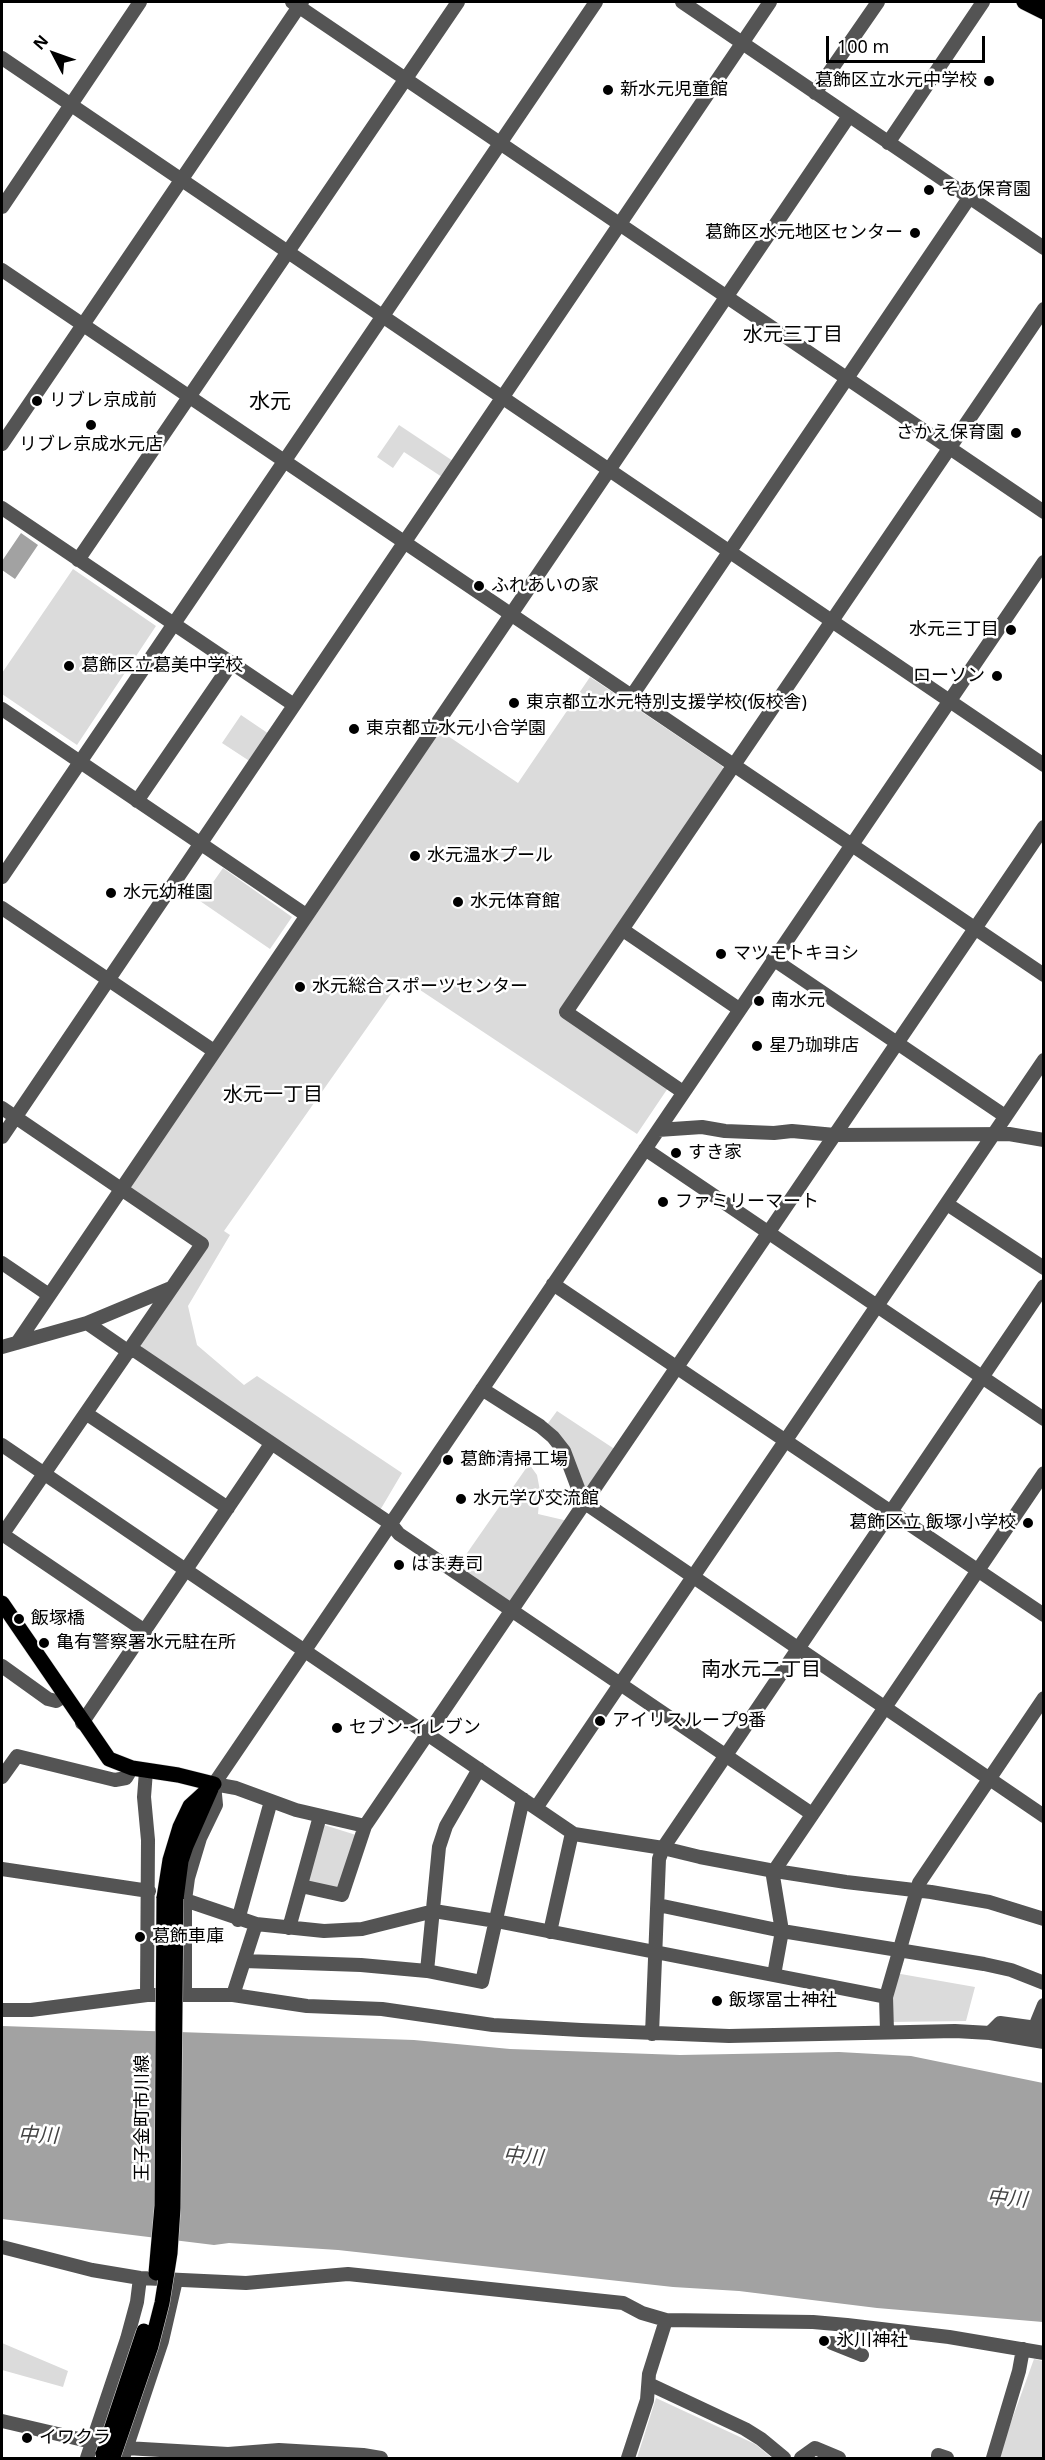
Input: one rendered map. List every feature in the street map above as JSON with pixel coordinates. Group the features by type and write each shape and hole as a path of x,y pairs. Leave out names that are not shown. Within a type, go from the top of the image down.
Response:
{"main road":[{"path":"1024,2 1044,12"},
{"path":"2,1603 60,1698 109,1759 139,1770 178,1775 214,1784"},
{"name":"王子金町市川線","path":"113,2456 152,2301 159,2256 175,1899 170,1860 180,1827 190,1806 214,1784"}],"street":[{"path":"2,207 140,2"},
{"path":"78,560 458,2"},
{"path":"2,877 596,2"},
{"path":"2,1137 770,2"},
{"path":"815,93 878,2"},
{"path":"888,142 983,2"},
{"path":"2,444 298,3 1044,512"},
{"path":"687,3 743,44 1044,248"},
{"path":"2,58 1044,765"},
{"path":"17,1343 849,116"},
{"path":"630,697 969,198"},
{"path":"2,270 850,846 1044,975"},
{"path":"683,1092 566,1012 1044,309"},
{"path":"2,508 294,705"},
{"path":"185,1995 175,1899 216,1805 214,1784 1044,562"},
{"path":"137,801 231,664"},
{"path":"2,709 306,915"},
{"path":"301,1886 342,1895 364,1826 1044,828"},
{"path":"2,908 213,1051"},
{"path":"622,930 739,1009"},
{"path":"773,959 1005,1116"},
{"path":"536,1808 1044,1060"},
{"path":"2,1108 202,1244 2,1535 145,1631"},
{"path":"658,1130 702,1127 738,1132 792,1131 835,1135 1009,1134 1044,1140"},
{"path":"645,1149 1044,1419"},
{"path":"947,1204 1044,1268"},
{"path":"2,1263 49,1295"},
{"path":"553,1284 1044,1615"},
{"path":"652,2034 659,1859 663,1848 1044,1286"},
{"path":"2,1347 87,1323 171,1288"},
{"path":"87,1323 391,1524 399,1534 812,1814"},
{"path":"482,1389 540,1426 553,1437 564,1451 585,1504 1044,1816"},
{"path":"87,1414 228,1508"},
{"path":"2,1444 572,1833 773,1870 846,1882 916,1889 989,1902 1044,1919"},
{"path":"82,1723 271,1444"},
{"path":"774,1975 782,1931 773,1870 1044,1473"},
{"path":"2,1666 48,1699 60,1698"},
{"path":"887,2031 886,1997 916,1889 1044,1698"},
{"path":"2,1777 17,1756 114,1780 126,1778 139,1770 148,1840 147,1995"},
{"path":"427,1971 439,1847 443,1832 479,1769"},
{"path":"214,1784 232,1787 320,1816 364,1826"},
{"path":"244,1961 361,1965 427,1971 482,1982 523,1799"},
{"path":"238,1920 271,1801"},
{"path":"289,1928 320,1816"},
{"path":"550,1932 572,1833"},
{"path":"2,1869 149,1891"},
{"path":"175,1899 255,1924 324,1931 362,1929 434,1911 886,1997"},
{"path":"658,1905 782,1931 993,1966 1011,1970 1044,1983"},
{"path":"233,1995 255,1924"},
{"path":"2,2010 31,2010 147,1995 233,1995 308,2006 382,2009 493,2025 652,2034 741,2036 887,2031 990,2033 1044,2042"},
{"path":"990,2033 1000,2023 1039,2028 1044,2005"},
{"path":"2,2247 92,2270 140,2278 246,2283 330,2274 359,2275 623,2304 642,2313 666,2320 813,2322 904,2331 1044,2353"},
{"path":"87,2458 127,2339 140,2278"},
{"path":"176,2280 162,2341 113,2456 228,2454 279,2450 381,2458"},
{"path":"628,2458 647,2400 649,2374 666,2320"},
{"path":"832,2343 862,2355"},
{"path":"993,2458 1019,2371 1023,2349"},
{"path":"649,2384 745,2429 784,2458"},
{"path":"2,2421 92,2442"},
{"path":"801,2458 815,2448 839,2458"},
{"path":"938,2458 938,2455 947,2458"}],"shaded area":[{"path":"399,425 453,461 442,477 404,452 393,468 377,457"},
{"name":"葛飾区立葛美中学校","path":"73,569 156,626 77,745 2,694 2,673"},
{"path":"590,677 722,766 724,770 560,1013 668,1088 637,1134 402,978 224,1231 230,1235 188,1306 197,1345 244,1385 257,1376 402,1473 379,1512 144,1352 140,1343 208,1242 130,1189 129,1185 439,730 518,783"},
{"path":"241,715 269,734 251,762 222,743"},
{"path":"223,868 292,917 270,949 200,901"},
{"path":"557,1411 616,1450 586,1494 546,1426"},
{"path":"529,1464 537,1475 540,1491 538,1514 568,1521 510,1607 456,1569"},
{"path":"321,1824 356,1835 338,1888 305,1883"},
{"path":"895,1973 975,1987 966,2021 890,2022"},
{"path":"2,2343 68,2371 63,2387 2,2370"},
{"path":"1034,2359 1043,2361 1043,2458 998,2458"},
{"path":"656,2398 755,2444 772,2458 637,2458"}],"water":[{"path":"21,533 38,545 15,579 2,570 2,561"},
{"name":"中川","path":"2,2026 414,2040 510,2049 680,2055 839,2052 911,2056 1043,2083 1043,2322 877,2308 739,2291 673,2287 338,2250 229,2243 214,2245 2,2219"}],"place":[{"name":"葛飾区立水元中学校","path":"989,81"},
{"name":"新水元児童館","path":"608,90"},
{"name":"そあ保育園","path":"929,190"},
{"name":"葛飾区水元地区センター","path":"915,233"},
{"name":"リブレ京成前","path":"37,401"},
{"name":"リブレ京成水元店","path":"91,425"},
{"name":"さかえ保育園","path":"1016,433"},
{"name":"ふれあいの家","path":"479,586"},
{"name":"水元三丁目","path":"1011,630"},
{"name":"葛飾区立葛美中学校","path":"69,666"},
{"name":"ローソン","path":"997,676"},
{"name":"東京都立水元特別支援学校(仮校舎)","path":"514,703"},
{"name":"東京都立水元小合学園","path":"354,729"},
{"name":"水元温水プール","path":"415,856"},
{"name":"水元幼稚園","path":"111,893"},
{"name":"水元体育館","path":"458,902"},
{"name":"マツモトキヨシ","path":"721,954"},
{"name":"水元総合スポーツセンター","path":"300,987"},
{"name":"南水元","path":"759,1001"},
{"name":"星乃珈琲店","path":"757,1046"},
{"name":"すき家","path":"676,1153"},
{"name":"ファミリーマート","path":"663,1202"},
{"name":"葛飾清掃工場","path":"448,1460"},
{"name":"水元学び交流館","path":"461,1499"},
{"name":"葛飾区立 飯塚小学校","path":"1028,1523"},
{"name":"はま寿司","path":"399,1565"},
{"name":"飯塚橋","path":"19,1619"},
{"name":"亀有警察署水元駐在所","path":"44,1643"},
{"name":"アイリスループ9番","path":"600,1721"},
{"name":"セブン-イレブン","path":"337,1728"},
{"name":"葛飾車庫","path":"140,1937"},
{"name":"飯塚冨士神社","path":"717,2001"},
{"name":"氷川神社","path":"824,2341"},
{"name":"イワクラ","path":"27,2438"}],"district":[{"name":"水元三丁目","path":"793,335"},
{"name":"水元","path":"270,402"},
{"name":"水元一丁目","path":"273,1095"},
{"name":"南水元二丁目","path":"761,1670"}]}
